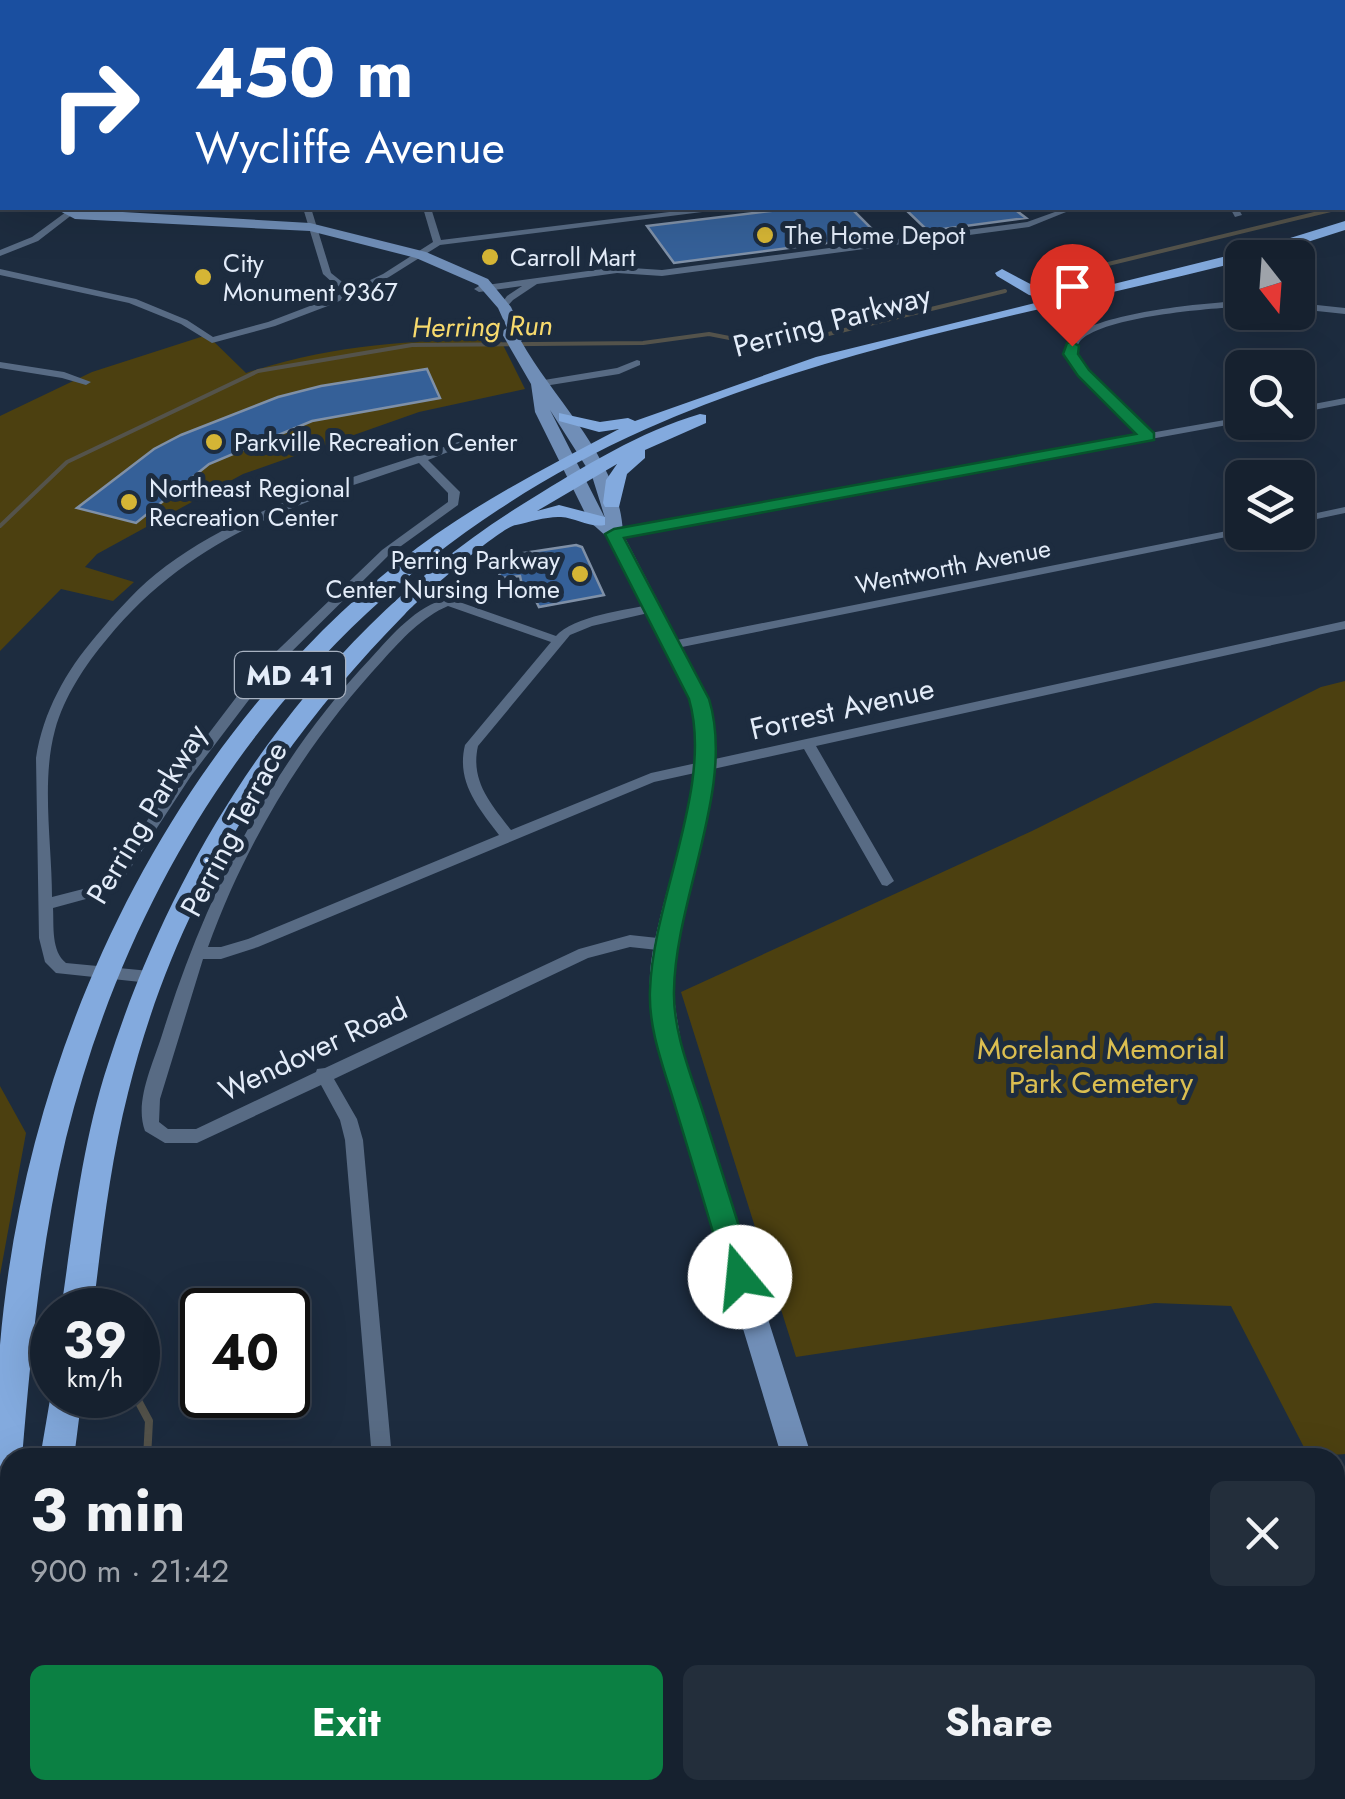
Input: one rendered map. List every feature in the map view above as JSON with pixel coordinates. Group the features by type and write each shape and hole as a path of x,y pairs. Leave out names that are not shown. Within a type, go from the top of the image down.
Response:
{"main road":[{"name":"Perring Parkway","path":"80,1288 104,1132 150,977 169,928 220,828 288,726 376,627 472,544 580,464 704,399 822,362 1280,248 1345,225"},
{"path":"1315,252 1345,242"},
{"path":"1002,273 1025,289 1044,295 1112,290"},
{"name":"Perring Parkway","path":"5,1448 15,1353 53,1134 105,972 149,880 200,791 281,684 321,642 396,573 507,493 680,427 837,374 1225,276"},
{"path":"565,417 599,427 622,425 704,399"},
{"path":"612,502 612,487 620,469 680,427"},
{"path":"472,544 547,512 571,512 606,528"},
{"path":"0,1426 15,1353"},
{"path":"58,1448 63,1418"}],"street":[{"path":"307,210 326,274 350,293"},
{"path":"428,210 438,243"},
{"path":"0,272 149,304 185,321 212,340 280,321 350,293 438,243 676,210"},
{"path":"485,290 617,270 662,273 1013,226 1065,210"},
{"path":"0,253 35,239 65,211 192,214 310,227 417,257 461,276 504,307 518,344"},
{"path":"504,307 510,298 537,280"},
{"path":"485,290 538,384 565,417 606,528 653,608 702,709 706,764 667,945 661,996 670,1047 794,1448"},
{"path":"1148,437 1074,362 1070,354 1076,339 1091,331 1185,308 1225,305"},
{"path":"1315,307 1345,310"},
{"path":"538,384 620,371 637,362"},
{"path":"0,365 64,374 86,382"},
{"path":"538,384 542,412 612,502 616,516 606,528"},
{"path":"1315,407 1345,401"},
{"path":"606,528 1225,423"},
{"path":"150,977 62,970 53,962 46,904 42,782 47,734 78,670 118,611 163,572 255,519 471,441"},
{"name":"Perring Terrace","path":"46,904 92,892 119,874 186,772 262,673 386,552 454,503 454,492 422,460"},
{"path":"1315,516 1345,510"},
{"name":"Wentworth Avenue","path":"672,646 1225,534"},
{"name":"Perring Terrace","path":"197,953 235,868 286,776 362,672 416,621 438,604 452,602 556,640"},
{"path":"508,836 469,780 466,760 472,745 556,640 588,623 653,608"},
{"name":"Forrest Avenue","path":"197,953 221,953 253,943 632,784 706,764 732,762 1345,624"},
{"path":"808,743 888,881"},
{"name":"Wendover Road","path":"197,953 152,1099 150,1121 158,1134 176,1138 196,1136 602,946 630,941 667,945"},
{"path":"323,1074 348,1120 354,1140 381,1448"}],"green space":[{"path":"207,335 246,373 310,356 371,346 500,339 525,389 419,412 243,474 97,554 85,567 134,582 113,601 61,589 0,651 0,416 92,372"},
{"name":"Moreland Memorial Park Cemetery","path":"1345,681 1345,1448 1304,1448 1231,1306 1155,1303 796,1357 681,992 1032,831 1321,687"},
{"path":"0,1086 26,1133 0,1275"}],"building":[{"name":"The Home Depot","path":"779,210 853,210 879,236 674,263 647,226"},
{"path":"906,210 1016,210 1026,218 928,231"},
{"name":"Parkville Recreation Center","path":"427,369 440,398 312,421 209,464 136,523 77,508 154,449 181,435 278,397"},
{"name":"Perring Parkway Center Nursing Home","path":"582,547 604,595 539,607 532,593 524,595 520,576 501,578 495,564 513,558 511,555"}],"waterway":[{"name":"Herring Run","path":"1038,281 1331,210"},
{"name":"Herring Run","path":"0,526 67,462 258,371 412,345 643,343 709,334 775,347 1005,291"},
{"name":"Herring Run","path":"147,1418 148,1448"}],"place":[{"name":"The Home Depot","path":"765,235"},
{"name":"Carroll Mart","path":"490,257"},
{"name":"City Monument 9367","path":"203,277"},
{"name":"Parkville Recreation Center","path":"214,442"},
{"name":"Northeast Regional Recreation Center","path":"129,502"},
{"name":"Perring Parkway Center Nursing Home","path":"580,574"}],"route":[{"path":"740,1277 670,1047 661,996 663,962 706,764 705,720 699,699 614,534 1148,437 1083,373 1070,354 1072,346"}]}
